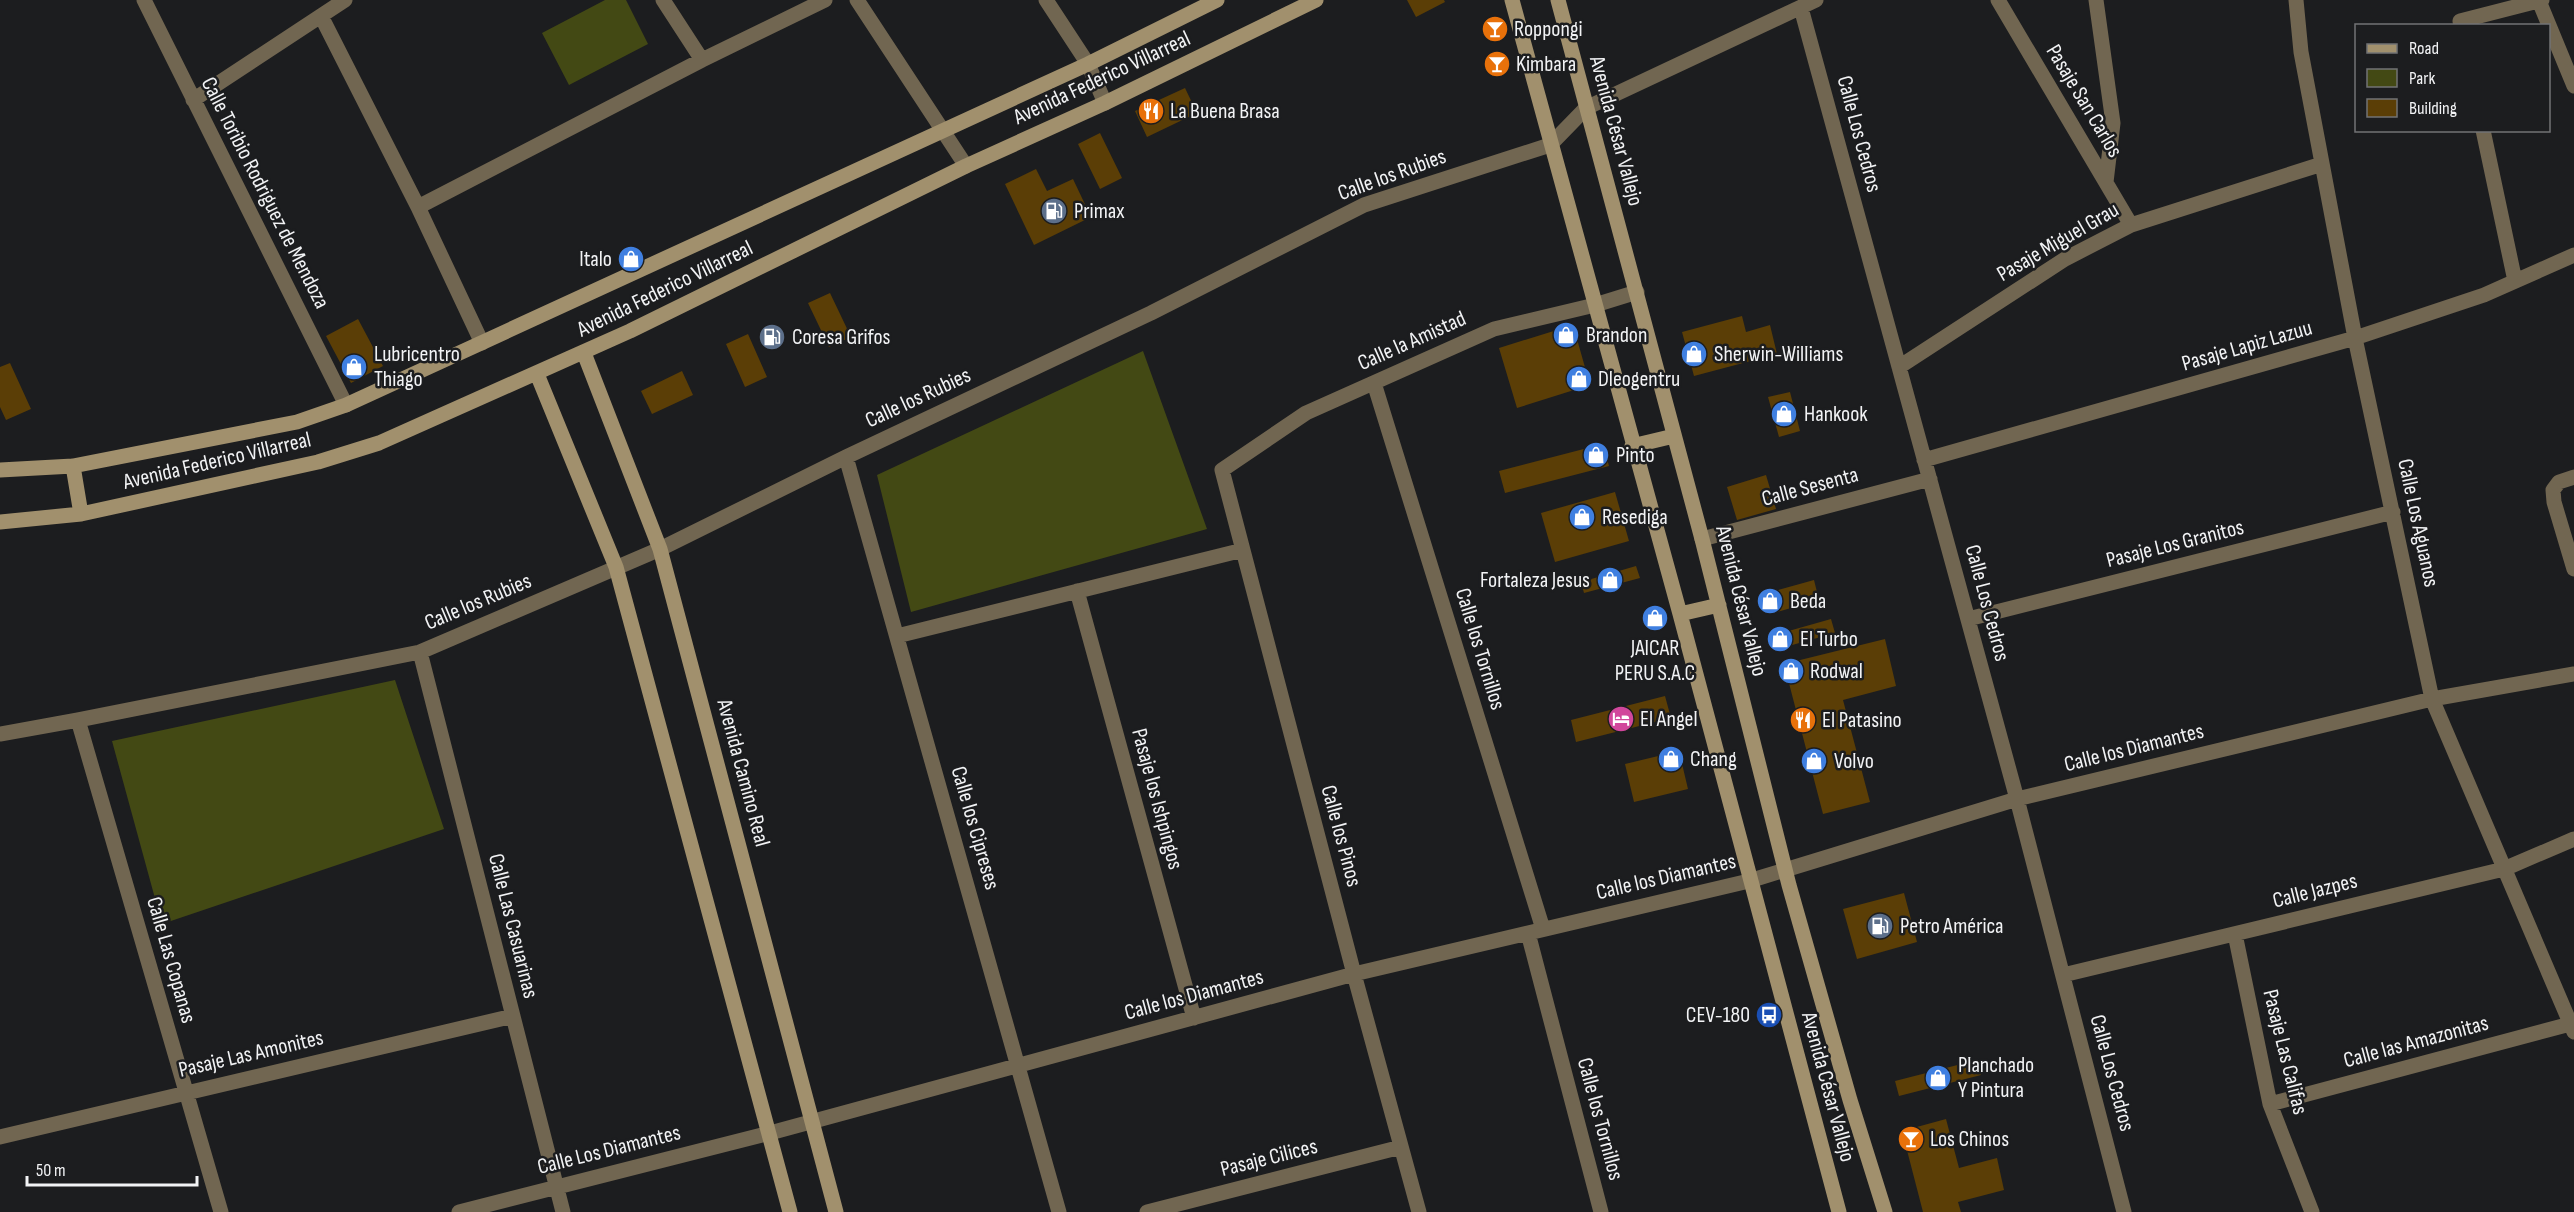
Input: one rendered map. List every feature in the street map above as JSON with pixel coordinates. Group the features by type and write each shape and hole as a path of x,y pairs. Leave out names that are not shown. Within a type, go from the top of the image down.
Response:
{"main road":[{"name":"Avenida Federico Villarreal","path":"0,470 73,466 297,422 346,405 1088,64 1217,0"},
{"name":"Avenida Federico Villarreal","path":"0,522 32,521 81,514 318,462 379,443 584,352 966,166 1316,0"},
{"name":"Avenida César Vallejo","path":"1512,0 1632,446 1680,614 1749,881 1839,1212"},
{"name":"Avenida César Vallejo","path":"1557,0 1637,291 1786,871 1841,1069 1885,1212"},
{"name":"Avenida Camino Real","path":"584,352 660,549 836,1212"},
{"path":"537,374 616,567 790,1212"},
{"path":"1632,446 1674,436"},
{"path":"73,466 81,514"},
{"path":"1680,614 1719,605"}],"street":[{"name":"Calle Toribio Rodriguez de Mendoza","path":"144,0 346,405"},
{"path":"193,100 345,0"},
{"path":"663,0 702,60"},
{"path":"418,207 702,60 825,0"},
{"path":"856,0 966,166"},
{"path":"1046,0 1088,64 1105,102"},
{"name":"Calle los Rubies","path":"0,734 420,651 660,549 846,457 1151,313 1364,205 1550,145 1586,108 1816,0"},
{"name":"Pasaje San Carlos","path":"1998,0 2131,225"},
{"path":"2096,0 2113,123 2106,182"},
{"name":"Calle Los Aguanos","path":"2296,0 2301,52 2355,338 2432,699 2573,1027"},
{"path":"2461,23 2540,0 2549,24"},
{"name":"Calle Los Cedros","path":"1801,8 2017,799 2124,1212"},
{"path":"321,16 418,207 482,343"},
{"path":"2550,25 2574,86"},
{"path":"2483,132 2515,281"},
{"name":"Pasaje Miguel Grau","path":"1899,367 2066,259 2131,225 2322,164"},
{"name":"Pasaje Lapiz Lazuu","path":"1924,460 2355,338 2484,295 2574,255"},
{"name":"Calle la Amistad","path":"1222,470 1306,413 1494,329 1595,305 1637,291"},
{"name":"Calle los Tornillos","path":"1374,382 1535,931 1601,1212"},
{"name":"Calle los Cipreses","path":"846,457 1059,1212"},
{"name":"Calle los Pinos","path":"1222,470 1419,1212"},
{"path":"2574,477 2559,482 2553,490 2574,569"},
{"name":"Calle Sesenta","path":"1702,539 1930,479"},
{"name":"Pasaje Los Granitos","path":"1968,619 2393,512"},
{"path":"897,636 1243,550"},
{"name":"Pasaje los Ishpingos","path":"1077,591 1194,1018"},
{"name":"Calle Las Casuarinas","path":"420,651 563,1212"},
{"name":"Calle los Diamantes","path":"770,1133 1354,974 1749,881 2017,799 2432,699 2574,674"},
{"name":"Calle Las Copanas","path":"78,720 220,1212"},
{"name":"Calle Jazpes","path":"2063,975 2505,869 2574,839"},
{"name":"Pasaje Las Califas","path":"2235,934 2270,1104 2312,1212"},
{"name":"Pasaje Las Amonites","path":"0,1137 513,1016"},
{"name":"Calle las Amazonitas","path":"2270,1104 2573,1027"},
{"name":"Calle Los Diamantes","path":"459,1212 770,1133"},
{"name":"Pasaje Cilices","path":"1147,1212 1401,1147"}],"green space":[{"path":"605,0 626,0 648,44 569,85 542,33"},
{"path":"1143,351 1207,529 911,612 877,475"},
{"path":"395,680 444,829 162,924 112,741"}],"building":[{"path":"1407,0 1444,0 1445,2 1416,17"},
{"path":"1185,88 1197,113 1147,137 1135,111"},
{"name":"Primax","path":"1100,133 1122,178 1100,189 1078,144"},
{"name":"Primax","path":"1036,169 1047,191 1073,179 1091,217 1034,245 1005,184"},
{"path":"830,293 851,337 829,347 808,303"},
{"path":"1742,316 1746,332 1770,325 1777,354 1694,376 1682,332"},
{"path":"358,319 383,366 351,383 326,336"},
{"path":"1573,325 1590,385 1517,408 1499,348"},
{"path":"748,334 767,377 745,387 726,344"},
{"path":"10,363 31,409 6,420 0,407 0,367"},
{"path":"682,371 693,395 652,414 641,391"},
{"name":"Hankook","path":"1790,392 1800,431 1779,437 1768,397"},
{"path":"1603,444 1609,466 1505,493 1499,471"},
{"path":"1766,475 1776,509 1737,520 1727,487"},
{"path":"1615,492 1629,541 1555,562 1541,513"},
{"name":"Fortaleza Jesus","path":"1636,566 1640,578 1584,593 1581,582"},
{"path":"1814,580 1819,600 1770,614 1764,594"},
{"path":"1831,619 1835,633 1778,649 1774,635"},
{"path":"1885,639 1896,686 1843,700 1870,802 1823,814 1784,664"},
{"name":"El Angel","path":"1665,696 1671,718 1576,742 1571,720"},
{"path":"1679,751 1688,789 1634,802 1625,764"},
{"name":"Petro América","path":"1904,893 1917,942 1857,959 1843,909"},
{"name":"Planchado Y Pintura","path":"1977,1060 1981,1075 1899,1096 1895,1081"},
{"path":"1946,1119 1959,1168 1997,1158 2004,1190 1958,1202 1961,1212 1923,1212 1902,1131"}],"place":[{"name":"Roppongi","path":"1495,29"},
{"name":"Kimbara","path":"1497,64"},
{"name":"La Buena Brasa","path":"1151,111"},
{"name":"Primax","path":"1054,211"},
{"name":"Italo","path":"631,259"},
{"name":"Brandon","path":"1566,335"},
{"name":"Coresa Grifos","path":"772,337"},
{"name":"Sherwin-Williams","path":"1694,354"},
{"name":"Lubricentro Thiago","path":"354,367"},
{"name":"Dleogentru","path":"1579,379"},
{"name":"Hankook","path":"1784,414"},
{"name":"Pinto","path":"1596,455"},
{"name":"Resediga","path":"1582,517"},
{"name":"Fortaleza Jesus","path":"1610,580"},
{"name":"Beda","path":"1770,601"},
{"name":"JAICAR PERU S.A.C","path":"1655,618"},
{"name":"El Turbo","path":"1780,639"},
{"name":"Rodwal","path":"1791,671"},
{"name":"El Angel","path":"1621,719"},
{"name":"El Patasino","path":"1803,720"},
{"name":"Chang","path":"1671,759"},
{"name":"Volvo","path":"1814,761"},
{"name":"Petro América","path":"1880,926"},
{"name":"CEV-180","path":"1769,1015"},
{"name":"Planchado Y Pintura","path":"1938,1078"},
{"name":"Los Chinos","path":"1911,1139"}]}
